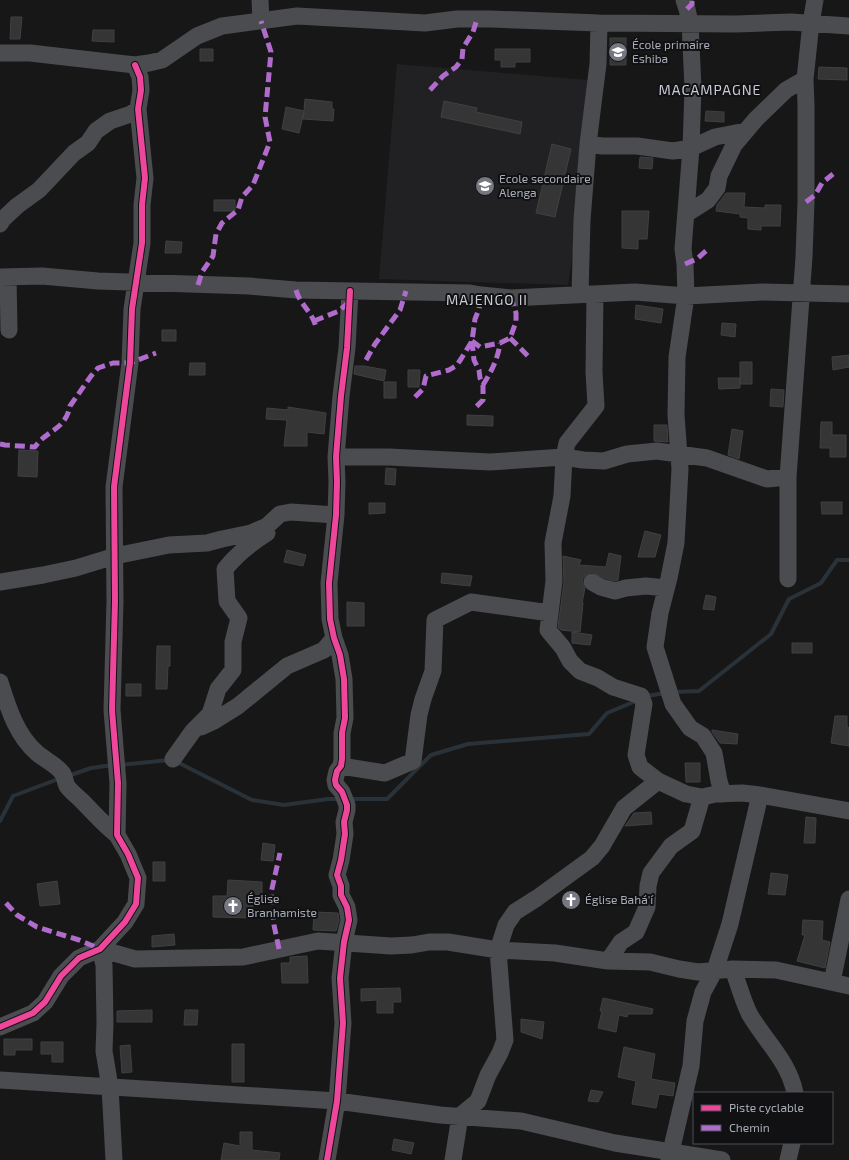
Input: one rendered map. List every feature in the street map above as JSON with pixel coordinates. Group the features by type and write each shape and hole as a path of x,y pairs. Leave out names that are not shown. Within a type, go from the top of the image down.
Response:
{"street":[{"path":"260,0 261,21"},
{"path":"684,0 690,23 693,88 691,148 683,249 686,296 677,357 676,415 680,469 676,543 660,612 655,647 673,704 690,728 704,736 714,753 718,781 723,794"},
{"path":"788,580 788,477 802,293 806,202 805,79 811,23 816,0"},
{"path":"0,53 30,53 135,65 162,60 197,36 222,26 297,16 425,23 491,19 599,23 736,24 791,22 849,26"},
{"path":"599,23 598,64 588,144 582,220 596,406 567,443 564,457 562,496 553,544 554,581 548,630 570,661 580,671 598,678 613,687 641,696 644,704 636,755 640,767 658,781 686,794 702,797 723,794 760,795 849,810"},
{"path":"116,835 118,783 112,710 115,556 114,487 130,363 132,309 142,244 142,205 145,178 138,109 141,83 140,76 135,65"},
{"path":"686,214 708,200 717,188 719,176 734,145 756,119 786,90 805,79"},
{"path":"0,224 3,219 17,206 39,190 74,152 88,143 96,131 110,121 131,114 138,109"},
{"path":"588,144 602,146 637,146 673,151 691,148 715,137 746,131"},
{"path":"9,330 4,277 42,276 136,283 350,291 470,293 511,298 635,292 686,296 762,292 849,294"},
{"path":"327,1160 337,1101 343,1023 340,978 344,942 349,920 347,907 340,895 341,886 337,872 341,860 345,834 344,822 347,805 342,792 336,785 335,780 337,771 341,766 342,734 345,718 344,679 340,655 330,620 329,583 336,515 336,457 347,348 350,291"},
{"path":"336,457 389,457 490,462 564,457 583,460 604,460 657,451 707,458 767,479 788,477"},
{"path":"173,759 193,731 210,714 218,688 233,670 233,642 239,618 227,601 225,569 254,541 280,525 291,512"},
{"path":"0,582 63,571 115,556 169,545 207,543 222,538 251,533 267,526 280,514 291,512 336,515"},
{"path":"592,582 601,587 615,591 626,588 646,586 666,588"},
{"path":"341,766 385,773 413,760 419,715 423,699 434,671 435,620 471,602 550,613"},
{"path":"193,731 214,721 238,706 287,666 324,650 334,638"},
{"path":"0,682 4,699 10,710 12,719 23,738 37,753 56,767 63,775 67,787 116,835 128,854 138,878 136,904 125,922 100,949 79,958 61,976 45,1002 33,1013 0,1028"},
{"path":"453,1160 460,1116 478,1101 488,1075 505,1040 498,950 506,926 515,912 592,858 602,846 624,808 658,781"},
{"path":"670,1156 691,1066 695,1021 703,992 715,970 730,924 760,795"},
{"path":"608,961 621,942 636,932 647,907 648,886 651,873 671,846 692,831 702,797"},
{"path":"832,982 849,899"},
{"path":"100,949 135,959 243,957 318,941 391,946 412,945 429,942 448,942 498,950 555,953 608,961 650,962 698,972 733,969 776,970 849,986"},
{"path":"100,949 104,965 104,1051 110,1087 114,1160"},
{"path":"733,969 750,1015 779,1056 792,1080 795,1092"},
{"path":"0,1080 337,1101 460,1116 521,1121 670,1156 722,1160"},
{"path":"788,1160 792,1144"}],"shaded area":[{"name":"Ecole secondaire Alenga","path":"397,64 600,81 568,285 379,279"}],"building":[{"path":"11,17 22,17 20,39 10,39"},
{"path":"93,30 114,30 114,42 92,41"},
{"name":"École primaire Eshiba","path":"610,38 626,38 626,65 610,65"},
{"path":"200,49 213,49 213,61 200,61"},
{"path":"495,49 530,49 530,62 515,62 515,67 501,67 501,60 495,60"},
{"path":"819,67 847,68 847,80 818,79"},
{"path":"305,99 332,102 332,109 334,109 333,121 303,119 304,112 299,133 282,129 286,107 304,111"},
{"path":"444,101 477,108 476,112 522,122 520,134 441,117"},
{"path":"706,111 724,112 724,122 705,121"},
{"path":"552,144 571,149 555,217 536,213"},
{"path":"640,157 653,158 652,169 639,168"},
{"path":"726,193 745,193 744,207 765,208 765,205 781,205 780,226 761,226 761,230 748,229 748,218 740,217 740,214 716,211 717,205"},
{"path":"214,200 235,200 235,211 214,211"},
{"path":"622,211 649,211 647,239 638,239 638,249 622,248"},
{"path":"166,241 182,242 181,253 165,253"},
{"path":"636,305 663,309 661,323 635,319"},
{"path":"722,323 736,324 735,337 721,335"},
{"path":"162,330 176,330 176,341 162,341"},
{"path":"849,355 849,367 833,370 832,357"},
{"path":"740,362 752,362 752,384 740,384"},
{"path":"190,363 205,363 205,375 189,375"},
{"path":"355,366 386,370 384,381 354,374"},
{"path":"408,370 420,370 419,387 408,387"},
{"path":"718,378 740,378 740,388 719,389"},
{"path":"384,382 396,382 396,398 384,398"},
{"path":"771,389 784,390 783,407 770,406"},
{"path":"288,407 326,413 324,434 307,432 307,446 284,446 287,420 266,419 267,408 288,410"},
{"path":"467,415 493,416 493,426 467,425"},
{"path":"821,422 832,422 832,435 846,435 846,457 830,457 830,448 820,448"},
{"path":"654,425 667,425 668,442 654,441"},
{"path":"732,429 743,431 739,459 728,455"},
{"path":"19,450 38,451 37,477 18,476"},
{"path":"386,468 396,469 395,485 385,484"},
{"path":"821,502 842,502 842,514 822,514"},
{"path":"369,503 385,503 385,513 369,514"},
{"path":"645,531 661,535 655,557 638,557"},
{"path":"287,550 306,555 303,566 284,562"},
{"path":"609,553 621,556 618,580 615,581 605,578 592,572 587,574 583,578 582,582 585,588 582,603 580,632 561,630 558,627 564,582 563,556 581,560 579,565 606,567"},
{"path":"442,573 472,576 470,586 441,583"},
{"path":"706,595 716,597 714,610 703,609"},
{"path":"347,602 364,603 364,626 347,626"},
{"path":"572,632 592,635 590,645 572,643"},
{"path":"792,643 812,643 812,653 792,653"},
{"path":"157,646 170,646 170,666 168,666 167,689 156,689"},
{"path":"126,684 141,684 141,696 126,696"},
{"path":"835,716 847,716 849,746 831,743"},
{"path":"712,730 738,734 737,744 720,743"},
{"path":"685,763 700,763 700,782 686,782"},
{"path":"651,812 652,824 625,826 634,813"},
{"path":"806,817 816,818 815,843 804,843"},
{"path":"263,843 275,845 273,861 261,860"},
{"path":"153,862 165,862 165,881 153,881"},
{"path":"771,873 788,875 785,895 768,894"},
{"name":"Église Branhamiste","path":"228,880 262,882 262,895 253,894 253,918 213,917 213,896 227,896"},
{"path":"57,881 60,904 40,906 37,884"},
{"path":"314,912 338,913 339,920 336,931 313,930"},
{"path":"803,920 823,921 822,940 830,942 825,968 797,961 805,935 802,935"},
{"path":"174,934 175,945 152,947 152,936"},
{"path":"307,956 308,983 282,983 281,963 290,963 290,957"},
{"path":"400,988 401,1002 393,1002 393,1013 377,1013 377,1000 361,1001 361,989"},
{"path":"603,998 653,1009 652,1014 628,1014 627,1017 619,1015 616,1032 598,1028"},
{"path":"152,1010 152,1022 117,1022 117,1011"},
{"path":"185,1010 198,1010 197,1025 184,1025"},
{"path":"521,1019 544,1022 542,1039 521,1032"},
{"path":"4,1039 32,1039 32,1050 15,1050 15,1055 4,1055"},
{"path":"41,1042 63,1042 63,1062 52,1062 52,1054 41,1054"},
{"path":"232,1044 244,1044 244,1082 232,1082"},
{"path":"130,1045 132,1072 122,1073 120,1046"},
{"path":"624,1047 655,1054 651,1079 675,1083 673,1096 659,1094 656,1108 632,1104 636,1081 618,1077"},
{"path":"591,1090 603,1092 598,1102 588,1101"},
{"path":"240,1132 252,1132 252,1150 280,1153 279,1160 221,1160 224,1143 240,1146"},
{"path":"394,1139 414,1143 411,1154 392,1150"}],"waterway":[{"path":"673,692 699,691 771,634 789,599 821,583 837,560 849,560"},
{"path":"646,696 666,693"},
{"path":"349,799 387,799 431,755 468,744 589,734 607,713 636,701"},
{"path":"120,765 169,760"},
{"path":"177,762 252,800 284,805 328,799 340,799"},
{"path":"68,776 91,768 113,765"},
{"path":"0,821 13,796 61,778"}],"marked path":[{"path":"687,9 692,4 692,0"},
{"path":"430,90 443,76 456,67 462,59 463,48 473,32 477,19"},
{"path":"198,285 202,272 213,256 216,234 222,223 238,210 242,197 253,185 270,142 265,117 271,52 261,21"},
{"path":"806,202 815,195 822,183 833,174"},
{"path":"685,264 697,259 708,249"},
{"path":"296,290 300,300 312,317 316,327"},
{"path":"366,360 375,344 400,310 406,291"},
{"path":"415,397 423,389 426,376 449,370 457,365 461,359 472,341 475,319 479,309 481,295"},
{"path":"472,341 480,347 500,343 510,338 516,322 516,313 511,298"},
{"path":"314,321 339,311 349,302"},
{"path":"510,338 529,357"},
{"path":"472,341 474,360 479,370 483,385 483,400 474,409"},
{"path":"483,385 494,365 500,343"},
{"path":"0,444 35,447 39,441 64,421 70,406 98,368 113,363 130,363 156,353"},
{"path":"279,949 274,925 271,893 280,853"},
{"path":"6,903 17,915 37,927 79,940 100,949"}],"cycle path":[{"path":"0,1027 33,1013 45,1002 61,976 79,958 100,949 125,922 136,904 138,878 128,854 117,835 118,783 112,710 115,601 114,487 130,363 132,309 142,243 142,205 145,178 138,109 141,90 140,77 135,65"},
{"path":"327,1160 337,1101 343,1023 340,978 344,942 349,920 347,907 341,895 341,886 337,875 341,860 345,834 344,822 347,810 347,805 342,792 336,785 335,780 337,771 341,766 342,759 342,733 345,718 344,679 340,655 334,638 330,619 329,583 336,515 336,457 347,348 350,291"}],"place":[{"name":"École primaire Eshiba","path":"618,52"},
{"name":"Ecole secondaire Alenga","path":"485,186"},
{"name":"Église Bahá'í","path":"571,900"},
{"name":"Église Branhamiste","path":"233,906"}],"district":[{"name":"MACAMPAGNE","path":"710,90"},
{"name":"MAJENGO II","path":"487,300"}]}
